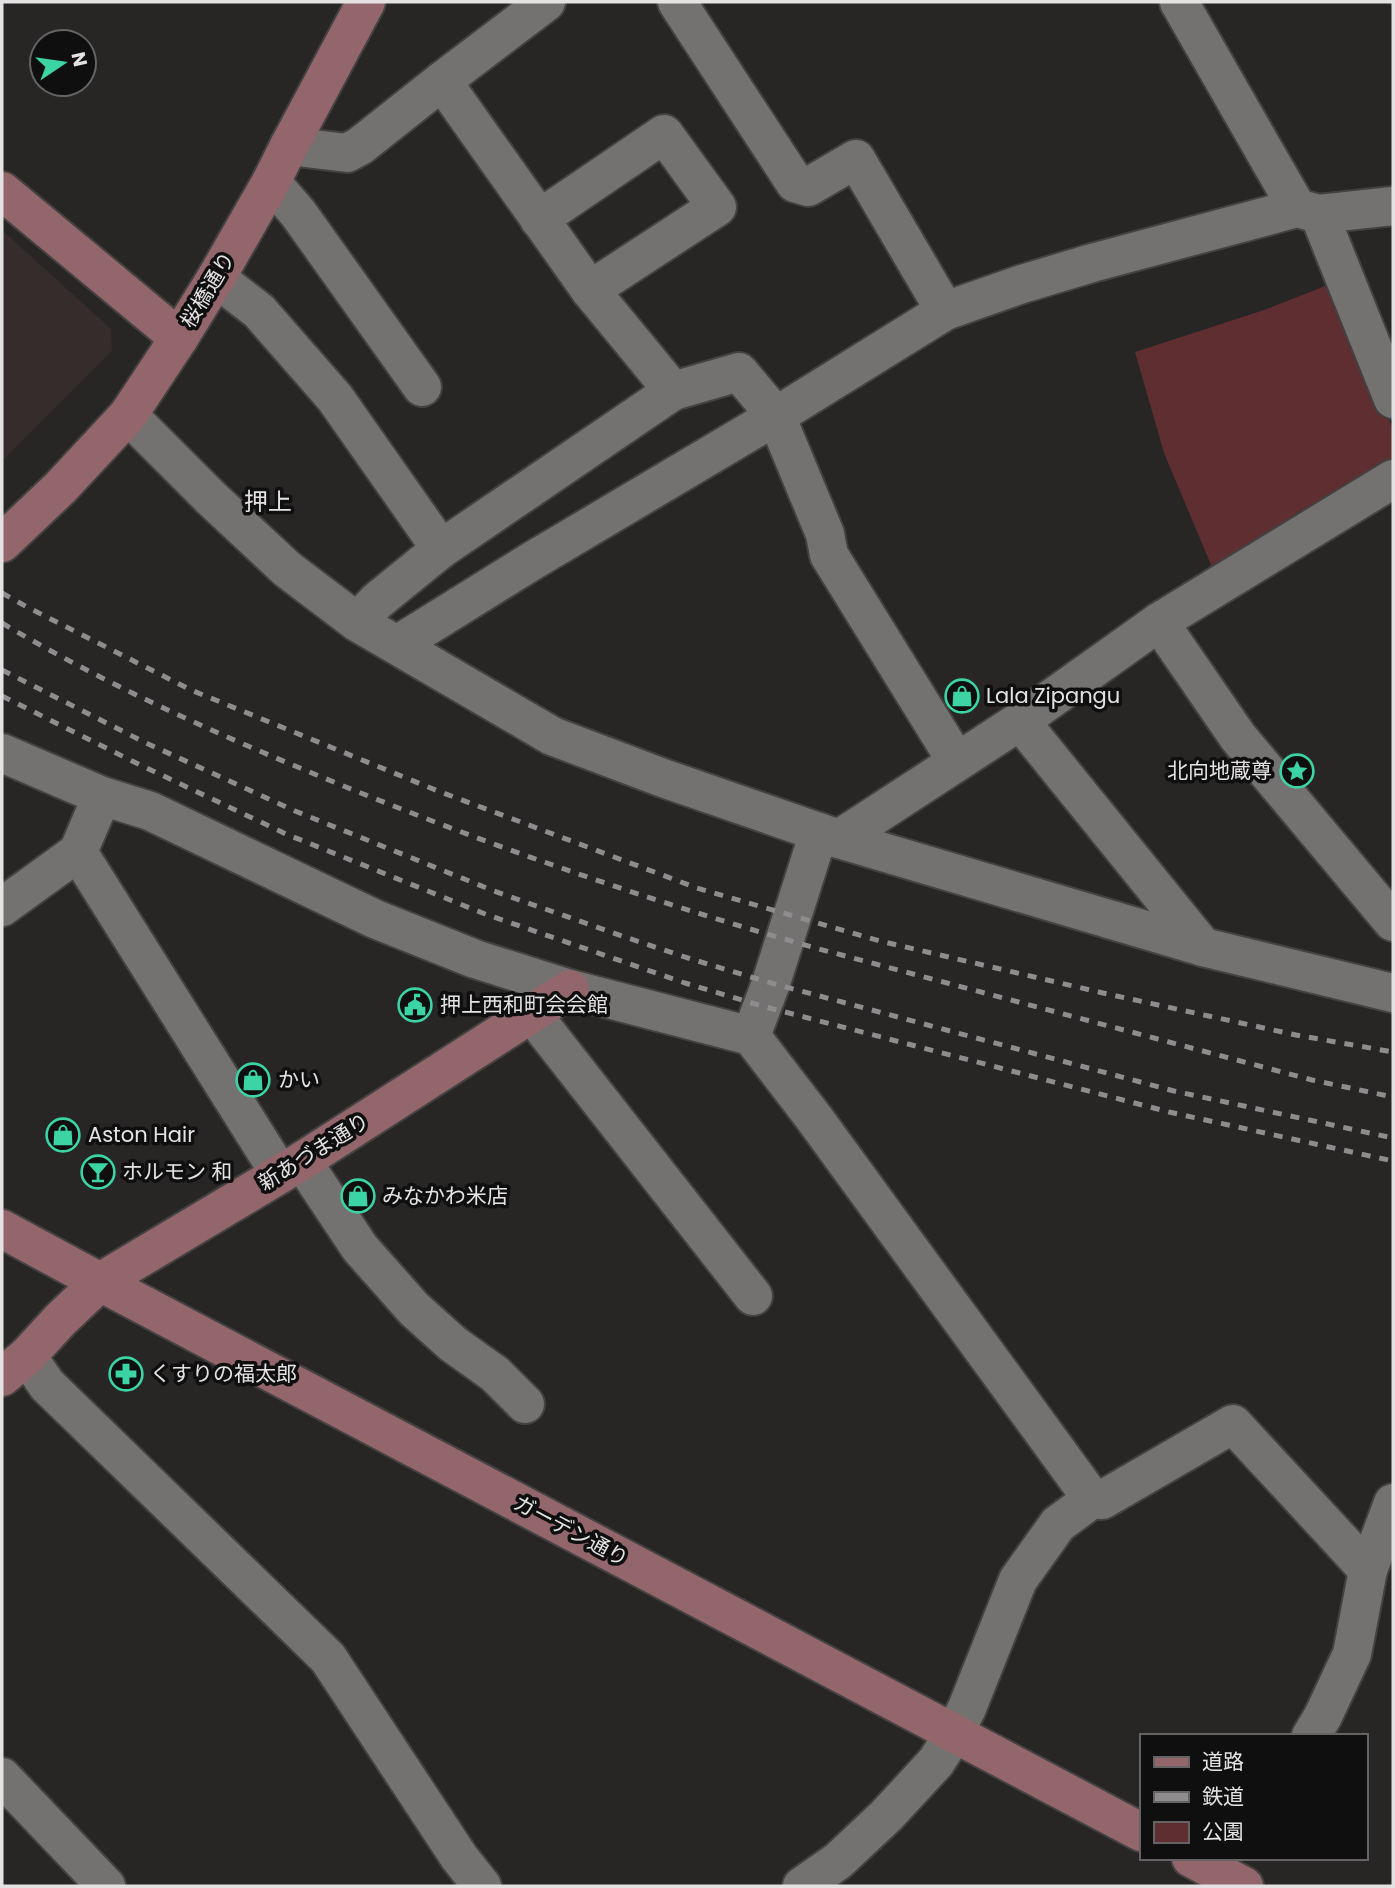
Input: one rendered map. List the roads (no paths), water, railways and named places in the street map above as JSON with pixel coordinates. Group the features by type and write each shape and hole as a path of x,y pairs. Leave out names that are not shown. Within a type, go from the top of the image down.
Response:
{"street":[{"name":"桜橋通り","path":"2,544 61,487 128,415 216,278 271,182 366,2"},
{"path":"289,146 347,153 360,146 546,2"},
{"path":"677,2 795,183 808,187 856,159 945,311"},
{"path":"1179,2 1308,211 1393,399"},
{"path":"442,81 590,290 673,391"},
{"path":"539,219 664,134 717,207 590,290"},
{"path":"271,182 298,213 422,387"},
{"path":"2,191 179,338"},
{"path":"397,645 945,311 1092,263 1308,211 1393,206"},
{"path":"216,278 259,311 335,398 441,549"},
{"path":"357,622 377,601 441,549 673,391 739,372 776,416 825,534 830,555 957,762"},
{"path":"128,415 287,569 357,622 552,736 829,836 1203,947 1393,993"},
{"path":"751,1036 829,836 957,762 1159,622 1393,479"},
{"path":"1159,622 1238,737 1393,922"},
{"path":"1020,720 1203,947"},
{"path":"2,754 102,796 150,811 375,919 475,959 570,989 751,1036 1092,1499"},
{"path":"2,908 78,852 102,796"},
{"path":"78,852 291,1167 414,1309 453,1344 495,1374 524,1404"},
{"name":"新あづま通り","path":"14,1366 100,1282 291,1167 570,989"},
{"path":"532,1014 753,1296"},
{"name":"ガーデン通り","path":"2,1229 1140,1831"},
{"path":"14,1366 47,1385 328,1658 458,1857 482,1886"},
{"path":"802,1886 838,1861 886,1816 936,1762 967,1708 1018,1580 1058,1524 1092,1499 1102,1500 1233,1424 1368,1570"},
{"path":"1312,1734 1352,1654 1368,1570 1393,1503"},
{"path":"2,1777 106,1886"}],"railway":[{"path":"2,593 191,690 438,791 697,888 880,941 1296,1035 1393,1052"},
{"path":"2,623 107,680 251,747 418,816 617,887 819,949 1312,1080 1393,1097"},
{"path":"2,670 144,742 295,811 494,891 622,936 771,983 1174,1091 1393,1138"},
{"path":"2,696 286,834 485,914 685,983 762,1006 1169,1112 1393,1161"}],"place":[{"name":"Lala Zipangu","path":"962,696"},
{"name":"北向地蔵尊","path":"1297,771"},
{"name":"押上西和町会会館","path":"415,1005"},
{"name":"かい","path":"253,1080"},
{"name":"Aston Hair","path":"63,1135"},
{"name":"ホルモン 和","path":"98,1172"},
{"name":"みなかわ米店","path":"358,1196"},
{"name":"くすりの福太郎","path":"126,1374"}],"district":[{"name":"押上","path":"268,502"}]}
